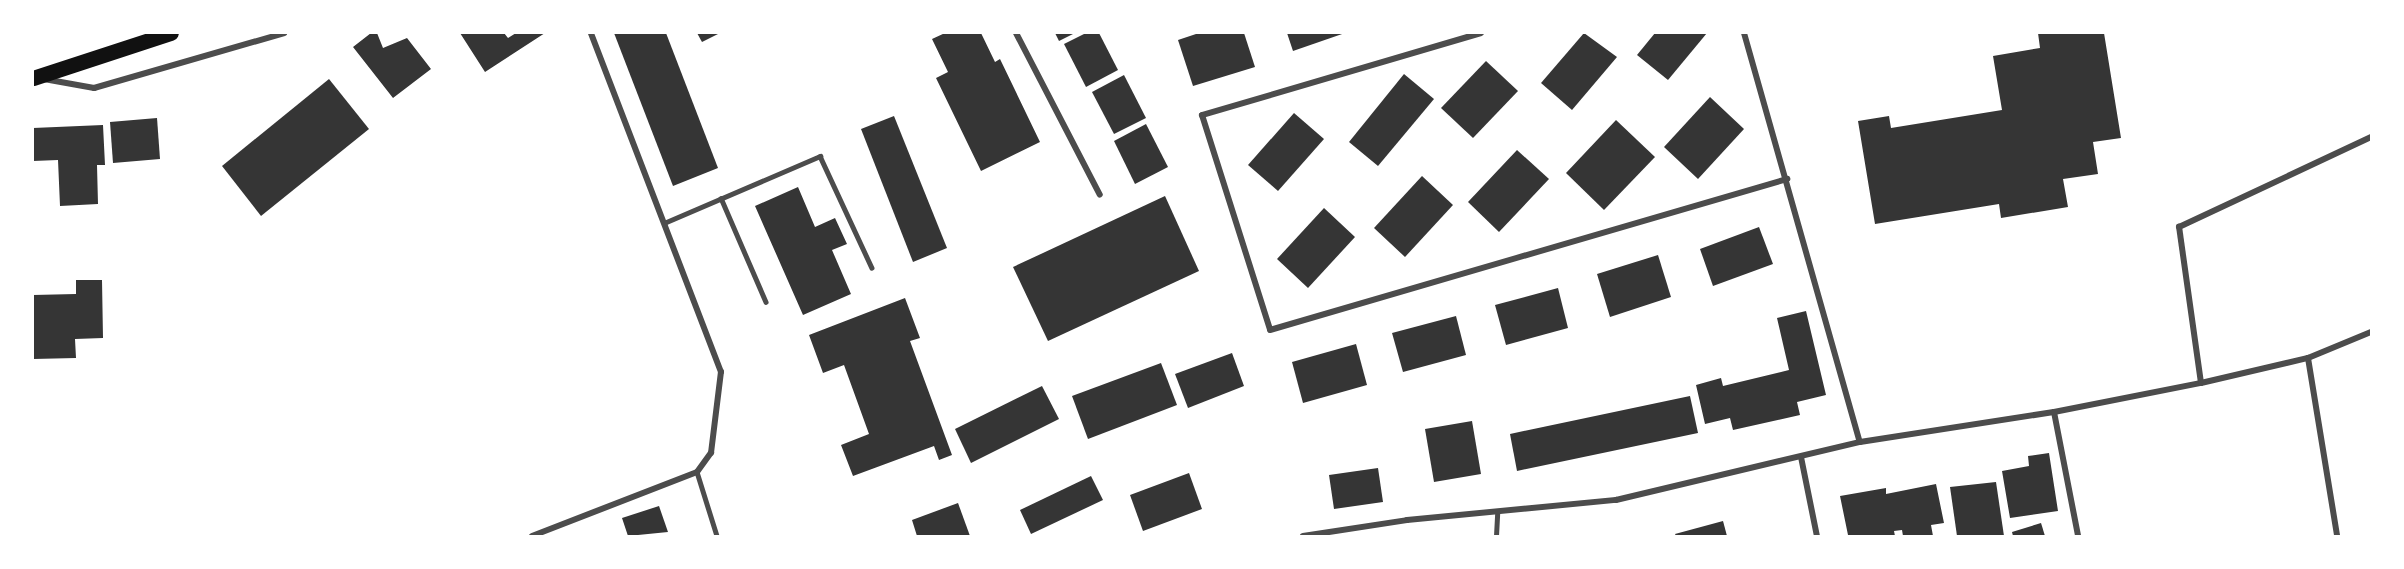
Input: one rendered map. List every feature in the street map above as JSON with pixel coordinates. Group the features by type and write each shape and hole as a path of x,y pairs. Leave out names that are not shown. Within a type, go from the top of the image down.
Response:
{"main road":[{"path":"34,78 171,33"}],"street":[{"path":"34,78 94,88 284,33"},
{"path":"532,536 697,472 711,453 721,372 591,33"},
{"path":"1016,33 1100,195"},
{"path":"1481,33 1202,116 1270,330 1787,179"},
{"path":"1744,33 1860,442"},
{"path":"2200,383 2179,227 2371,137"},
{"path":"1303,536 1407,520 1497,514 1616,500 1860,442 2054,412 2200,383 2308,358 2371,332"},
{"path":"2308,358 2337,536"},
{"path":"2054,412 2078,536"},
{"path":"1801,457 1816,536"}],"lane":[{"path":"664,223 820,156 872,268"},
{"path":"721,198 766,302"},
{"path":"697,472 717,536"},
{"path":"1496,536 1497,514"}],"building":[{"path":"371,33 377,33 383,48 407,38 431,69 393,98 353,47"},
{"path":"460,33 504,33 508,38 516,33 545,33 485,72"},
{"path":"614,33 666,33 718,168 673,186"},
{"path":"697,33 720,33 702,42"},
{"path":"945,33 981,33 995,62 1000,59 1040,142 981,171 936,78 948,72 932,39"},
{"path":"1055,33 1075,33 1059,41"},
{"path":"1086,33 1099,33 1118,70 1086,87 1064,44"},
{"path":"1199,33 1244,33 1255,67 1193,86 1178,40"},
{"path":"1287,33 1345,33 1293,51"},
{"path":"1584,33 1617,57 1572,110 1541,83"},
{"path":"1655,33 1707,33 1668,80 1637,55"},
{"path":"2038,33 2104,33 2121,138 2093,142 2098,174 2063,179 2068,207 2001,218 1999,204 1875,224 1858,121 1889,116 1891,128 2002,110 1993,56 2040,48"},
{"path":"1486,61 1518,91 1473,138 1441,108"},
{"path":"1404,74 1434,99 1378,166 1349,142"},
{"path":"1124,75 1146,118 1114,134 1092,92"},
{"path":"329,79 369,129 261,216 222,166"},
{"path":"1710,97 1744,129 1698,179 1664,147"},
{"path":"1294,113 1324,139 1278,191 1248,165"},
{"path":"894,116 947,248 913,262 861,129"},
{"path":"157,118 160,159 113,163 110,122"},
{"path":"1616,120 1655,157 1604,210 1566,173"},
{"path":"1146,124 1168,167 1135,184 1114,141"},
{"path":"103,125 105,165 97,165 98,204 60,206 58,160 33,161 33,128"},
{"path":"1517,150 1549,179 1499,232 1468,202"},
{"path":"1422,176 1453,205 1405,257 1374,228"},
{"path":"798,187 815,227 835,218 847,244 832,250 851,294 803,315 755,206"},
{"path":"1165,196 1199,271 1048,341 1013,267"},
{"path":"1324,208 1355,237 1308,288 1277,259"},
{"path":"1759,227 1773,264 1713,286 1700,249"},
{"path":"1658,255 1671,297 1610,317 1597,274"},
{"path":"76,280 102,280 103,338 75,339 76,358 33,359 33,295 76,294"},
{"path":"1558,288 1568,328 1506,345 1495,305"},
{"path":"905,298 920,338 910,341 952,455 939,460 934,446 853,476 841,445 869,434 844,365 823,373 809,335"},
{"path":"1806,311 1826,395 1797,402 1800,415 1733,430 1730,418 1705,424 1696,385 1721,378 1723,386 1789,370 1777,318"},
{"path":"1456,316 1466,355 1403,372 1392,333"},
{"path":"1356,344 1367,385 1303,403 1292,362"},
{"path":"1232,353 1244,386 1188,408 1175,374"},
{"path":"1161,363 1177,405 1088,439 1072,396"},
{"path":"1042,386 1059,419 971,463 955,429"},
{"path":"1690,396 1698,433 1517,471 1510,434"},
{"path":"1472,421 1481,474 1434,482 1425,429"},
{"path":"2049,453 2058,511 2010,518 2002,471 2029,466 2028,456"},
{"path":"1378,468 1383,502 1334,509 1329,475"},
{"path":"1189,473 1202,509 1143,531 1130,495"},
{"path":"1091,476 1103,500 1031,534 1020,510"},
{"path":"1996,482 2004,536 1957,536 1950,487"},
{"path":"1936,484 1944,523 1931,525 1933,536 1903,536 1902,530 1894,531 1895,536 1848,535 1840,496 1886,488 1886,494"},
{"path":"958,503 970,536 917,536 912,520"},
{"path":"659,506 668,532 628,536 622,518"},
{"path":"1723,521 1727,536 1676,536 1675,534"},
{"path":"2041,523 2045,536 2013,536 2012,532"}]}
